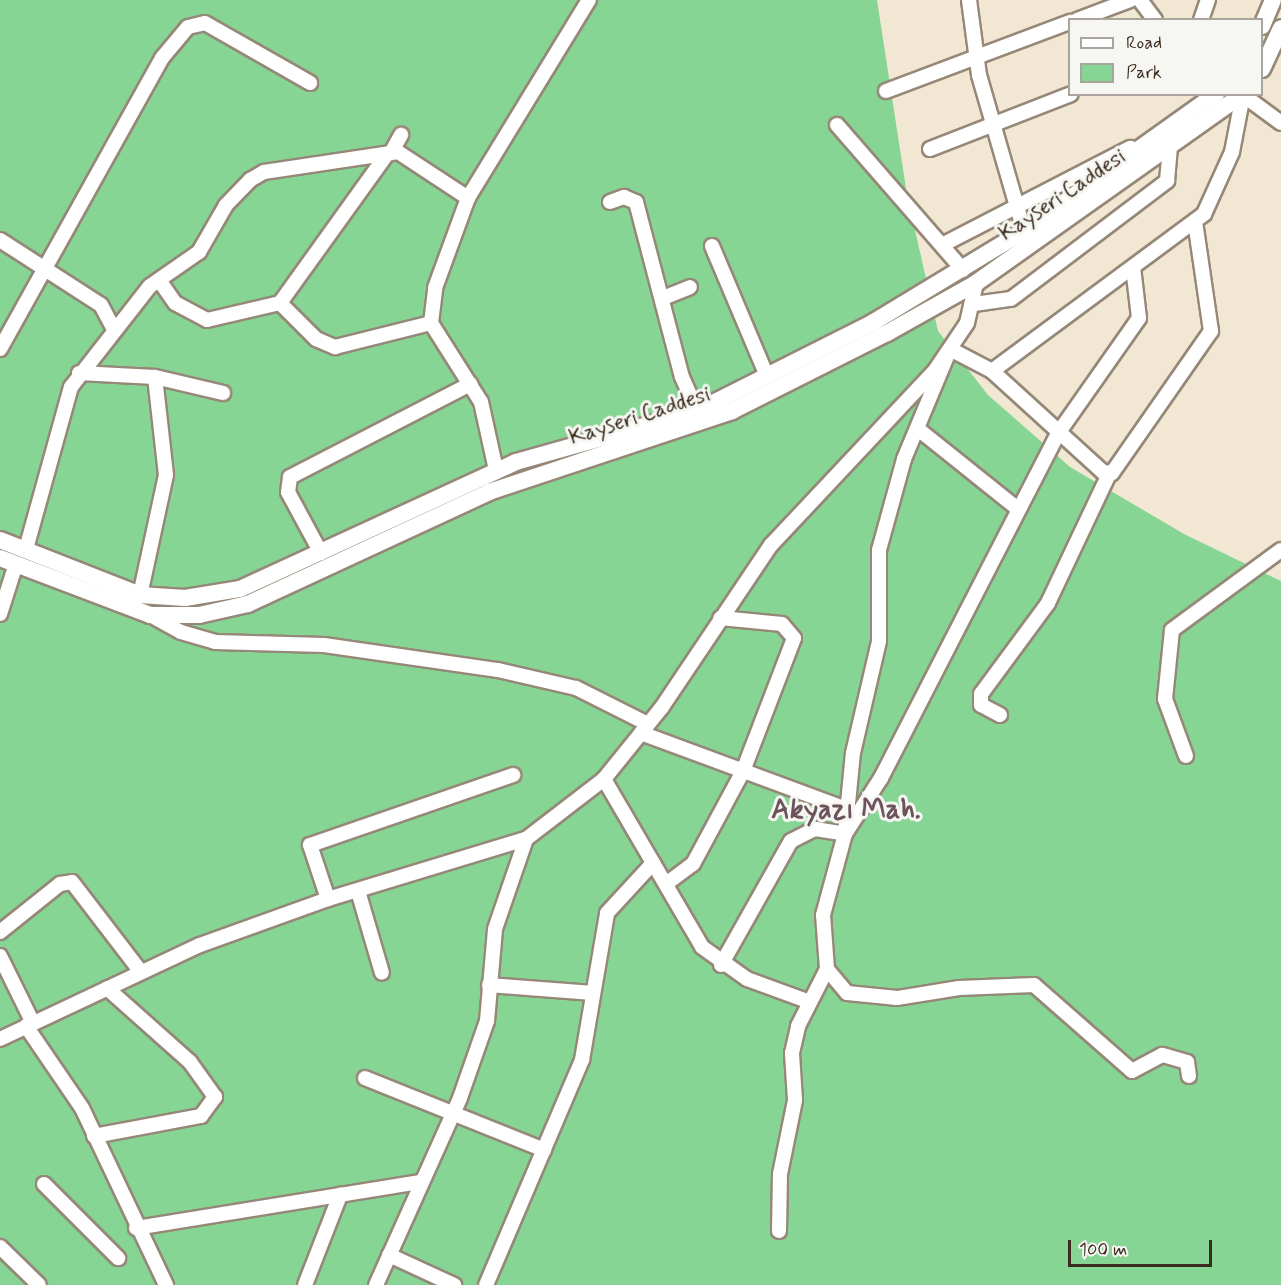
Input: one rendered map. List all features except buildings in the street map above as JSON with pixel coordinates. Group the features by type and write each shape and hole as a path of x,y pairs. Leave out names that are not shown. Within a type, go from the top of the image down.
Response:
{"main road":[{"path":"1263,24 1273,0"},
{"path":"1263,67 1281,28"},
{"name":"Kayseri Caddesi","path":"0,540 140,595 211,596 271,578 496,470 697,411 766,376 963,270 1183,122 1214,96"},
{"name":"Kayseri Caddesi","path":"0,558 150,615 199,615 248,604 489,492 732,411 976,283 1170,149 1242,96"}],"street":[{"path":"496,470 482,402 431,323 435,288 468,198 589,0"},
{"path":"969,0 976,56 991,126 1014,206 1024,231"},
{"path":"1082,18 1130,0"},
{"path":"1140,0 1154,18"},
{"path":"1202,18 1208,0"},
{"path":"0,349 48,268 162,58 188,27 204,23 310,83"},
{"path":"886,91 1068,23"},
{"path":"930,149 1068,95"},
{"path":"992,371 1195,221 1211,206 1232,152 1243,96"},
{"path":"1244,96 1281,123"},
{"path":"942,245 1014,206 1183,122"},
{"path":"837,125 963,270"},
{"path":"159,280 175,303 207,320 280,303 401,135"},
{"path":"974,304 1011,298 1167,181 1170,149"},
{"path":"26,549 47,459 79,373 112,328 159,280 199,252 226,205 264,172 398,152 468,198"},
{"path":"610,202 624,197 636,202 682,377 697,411"},
{"path":"1000,715 981,705 981,694 1048,603 1109,474 1211,331 1195,221"},
{"path":"0,240 48,268 100,305 112,328"},
{"path":"712,246 766,376"},
{"path":"844,834 881,778 1059,432 1139,318 1132,267"},
{"path":"779,1231 780,1174 795,1100 792,1053 810,1002 827,969 823,915 844,834 853,753 879,641 879,550 918,429 950,349 974,304 976,283"},
{"path":"663,298 690,287"},
{"path":"280,303 316,339 335,347 431,323"},
{"path":"950,349 992,371 1109,474"},
{"path":"0,1039 141,972 328,899 526,839 604,779 644,729 771,545 878,435 950,349"},
{"path":"79,373 155,377 223,393"},
{"path":"140,595 166,475 155,377"},
{"path":"321,553 288,492 290,477 470,384"},
{"path":"918,429 1018,509"},
{"path":"1186,756 1165,699 1172,630 1281,550"},
{"path":"0,614 16,564"},
{"path":"150,615 181,632 215,642 324,645 498,670 576,688 644,729 743,771 847,809"},
{"path":"666,884 693,864 743,771 794,638 782,624 720,618"},
{"path":"328,899 310,845 513,775"},
{"path":"604,779 702,947 720,965 810,1002"},
{"path":"720,965 791,841 815,829 844,834"},
{"path":"376,1285 453,1115 487,1021 495,929 526,839"},
{"path":"486,1285 582,1060 607,913 653,862"},
{"path":"0,932 60,884 72,882 141,972"},
{"path":"358,891 382,973"},
{"path":"0,956 30,1025 94,1136 136,1228 166,1285"},
{"path":"827,969 847,993 897,998 959,988 1039,986 1132,1071 1162,1055 1187,1062 1189,1076"},
{"path":"489,985 593,993"},
{"path":"94,1136 201,1116 214,1097 190,1062 107,988"},
{"path":"365,1078 544,1150"},
{"path":"136,1228 421,1182"},
{"path":"44,1184 118,1258"},
{"path":"305,1285 340,1195"},
{"path":"0,1247 39,1285"},
{"path":"389,1255 454,1285"}],"green space":[{"path":"0,0 877,0 907,195 938,331 988,395 1070,467 1184,534 1281,581 1281,1285 0,1285"}],"district":[{"name":"Akyazı Mah.","path":"846,811"}]}
